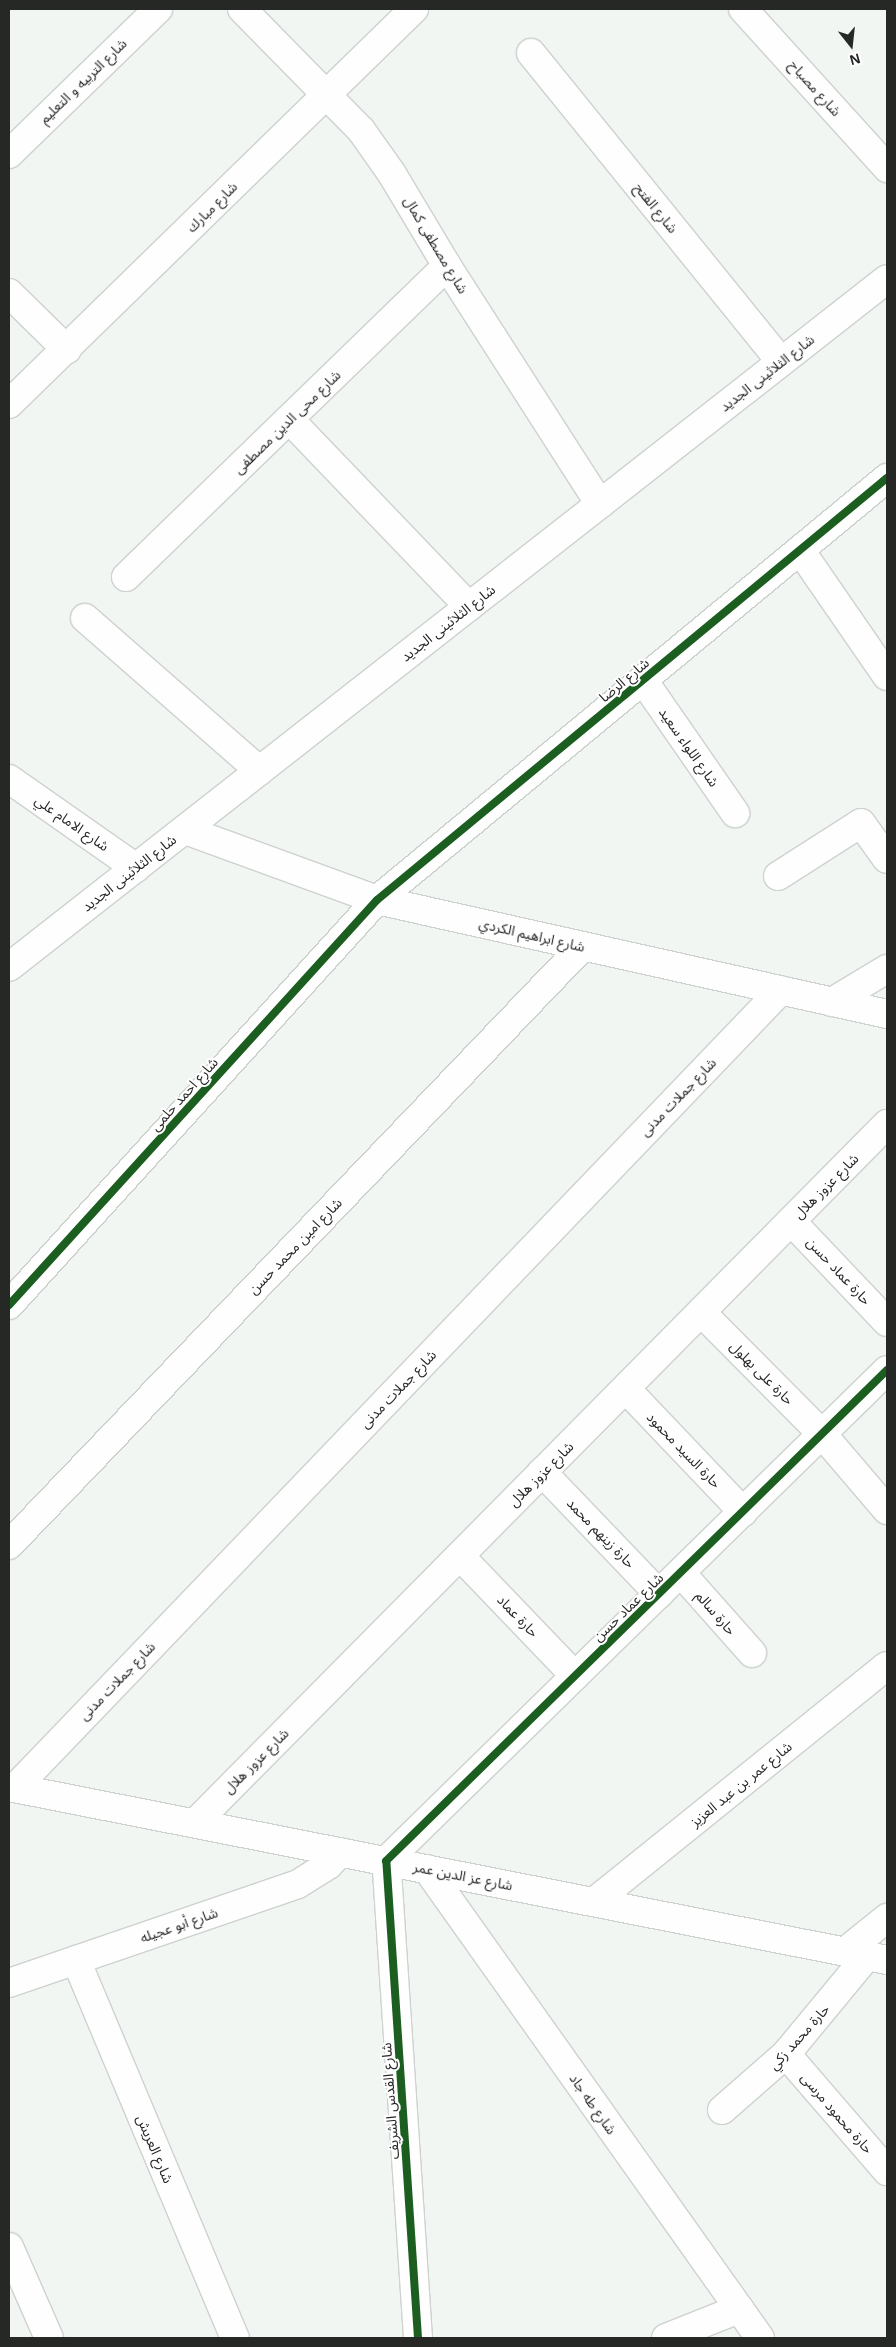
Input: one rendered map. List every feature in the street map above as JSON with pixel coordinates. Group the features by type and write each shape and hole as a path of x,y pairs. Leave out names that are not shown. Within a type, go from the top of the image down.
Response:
{"street":[{"name":"شارع التربيه و التعليم","path":"9,154 158,9"},
{"name":"شارع مصطفى كمال","path":"242,9 328,93 361,130 392,174 447,266 600,504"},
{"name":"شارع مبارك","path":"9,404 67,350 414,9"},
{"name":"شارع مصباح","path":"743,9 887,168"},
{"name":"شارع الفتح","path":"531,53 781,362"},
{"name":"شارع محى الدين مصطفى","path":"126,577 447,266"},
{"name":"شارع الثلاثينى الجديد","path":"9,967 887,279"},
{"path":"9,293 67,350"},
{"path":"289,419 469,607"},
{"name":"شارع الرضا","path":"377,900 887,478"},
{"path":"800,550 887,676"},
{"path":"85,618 260,771"},
{"name":"شارع اللواء سعيد","path":"643,680 736,813"},
{"name":"شارع الامام علي","path":"9,779 136,868"},
{"path":"778,876 861,823 887,859"},
{"name":"شارع ابراهيم الكردي","path":"185,830 377,900 887,1014"},
{"name":"شارع احمد حلمى","path":"9,1306 377,900"},
{"name":"شارع امين محمد حسن","path":"9,1545 582,947"},
{"path":"832,1002 887,969"},
{"name":"شارع جملات مدنى","path":"12,1787 781,990"},
{"name":"شارع عزوز هلال","path":"195,1823 887,1124"},
{"name":"حارة عماد حسن","path":"792,1221 887,1322"},
{"name":"حارة على بهلول","path":"701,1312 822,1434"},
{"name":"شارع عماد حسن","path":"386,1861 887,1370"},
{"name":"حارة السيد محمود","path":"626,1388 743,1512"},
{"path":"822,1434 887,1510"},
{"name":"حارة زينهم محمد","path":"542,1472 659,1594"},
{"name":"حارة عماد","path":"460,1556 576,1676"},
{"name":"حارة سالم","path":"680,1573 752,1653"},
{"name":"شارع عمر بن عبد العزيز","path":"594,1902 887,1666"},
{"name":"شارع عز الدين عمر","path":"12,1787 867,1956"},
{"name":"شارع أبو عجيله","path":"9,1983 298,1884 328,1865 341,1852"},
{"name":"شارع القدس الشريف","path":"386,1861 418,2338"},
{"name":"شارع طه جاد","path":"427,1869 760,2338"},
{"name":"حارة محمد زكي","path":"722,2110 786,2054 867,1956 887,1918"},
{"name":"شارع العريش","path":"76,1960 235,2338"},
{"name":"حارة محمود مرسى","path":"786,2054 887,2171"},
{"path":"9,2246 49,2338"},
{"path":"666,2338 739,2309"}],"cycle path":[{"path":"9,1305 377,900 887,478"},
{"path":"418,2338 386,1861 887,1370"}]}
